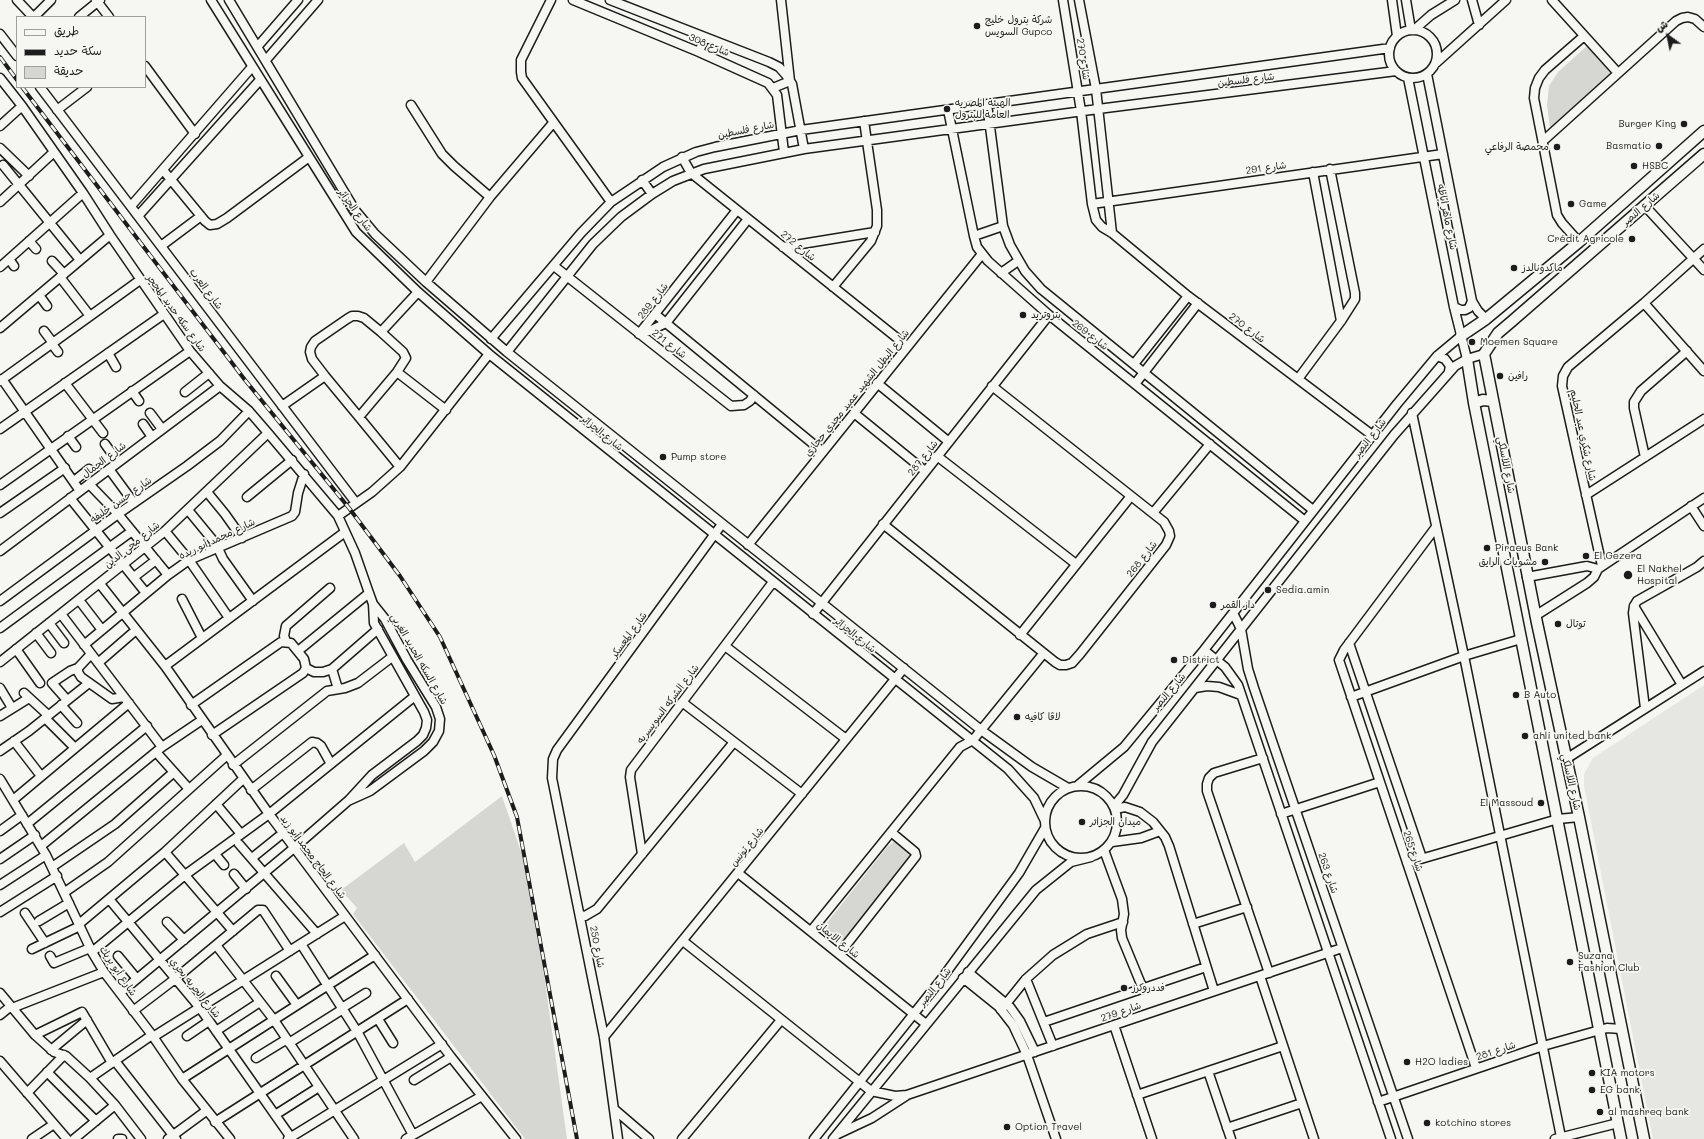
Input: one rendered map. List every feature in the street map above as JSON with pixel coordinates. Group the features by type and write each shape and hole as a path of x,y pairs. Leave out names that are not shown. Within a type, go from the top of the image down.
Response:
{"main road":[{"name":"شارع النصر","path":"1461,336 1486,319 1579,242 1704,131"},
{"name":"شارع النصر","path":"1484,354 1498,333 1704,154"},
{"name":"شارع اللاسلكي","path":"1484,354 1527,577 1579,817 1644,1139"},
{"name":"شارع اللاسلكي","path":"1467,359 1474,403 1621,1139"},
{"path":"1474,403 1483,400 1493,400"}],"street":[{"path":"34,16 51,0"},
{"name":"شارع الجزائر","path":"211,0 356,232 418,292 489,354 1008,769 1034,798 1045,824"},
{"name":"شارع الجزائر","path":"229,0 258,46 355,210 375,234 426,282 507,352 981,730 1032,767 1068,788"},
{"path":"258,46 298,0"},
{"path":"266,60 318,0"},
{"path":"551,0 521,60 520,67 522,78 611,202"},
{"name":"شارع 308","path":"573,0 594,4 643,29 762,79 773,88"},
{"name":"شارع 308","path":"610,0 779,67 790,81 804,149"},
{"path":"781,0 790,81 773,88 778,103 784,152"},
{"path":"1063,1 1078,0"},
{"name":"شارع 270","path":"1078,0 1096,89 1112,233"},
{"path":"1392,0 1397,36 1390,48 1390,63 1396,71 1408,78 1418,78 1427,74 1436,63 1506,0"},
{"path":"1406,0 1413,30"},
{"path":"1397,36 1413,30 1455,0"},
{"path":"1472,0 1479,25"},
{"path":"1552,0 1618,73"},
{"path":"80,16 98,1 108,16"},
{"name":"شارع 270","path":"1063,1 1081,111 1092,204 1096,220 1102,227 1112,233 1188,296 1372,435"},
{"path":"21,2 32,16"},
{"path":"643,29 649,15"},
{"path":"1542,141 1676,21 1688,17 1695,19 1704,27"},
{"path":"1413,30 1425,33 1434,41 1437,52 1436,63"},
{"path":"0,34 16,55"},
{"path":"1579,242 1562,223 1558,215 1534,98 1535,88 1539,78 1545,70 1584,36"},
{"path":"699,52 705,37"},
{"name":"شارع فلسطين","path":"491,339 594,218 611,202 642,180 663,166 682,157 715,147 801,130 1390,48"},
{"path":"146,67 195,134"},
{"path":"131,206 252,67"},
{"name":"شارع فلسطين","path":"1081,111 1396,71"},
{"name":"شارع ماهر اباظه","path":"1427,74 1472,301 1478,311 1486,319"},
{"name":"شارع سكه حديد المحجر","path":"0,78 22,106 83,193 140,280 190,351 220,386 249,411 304,474 338,516 345,532"},
{"name":"شارع ماهر اباظه","path":"1408,78 1454,307 1467,359"},
{"path":"138,216 260,80"},
{"path":"0,88 9,90"},
{"name":"شارع العرب","path":"41,88 356,504"},
{"path":"57,110 84,88"},
{"name":"شارع 269","path":"987,104 1003,226 1018,261 1028,275 1041,289 1314,510"},
{"path":"411,105 442,154 490,197"},
{"path":"0,126 22,106"},
{"name":"شارع 269","path":"948,110 974,236 982,254 1001,273 1049,315 1305,521"},
{"path":"507,352 606,230 652,194 691,173 718,165 784,152 1081,111"},
{"path":"833,287 870,241 875,232 878,218 864,121"},
{"path":"426,282 490,197 553,123"},
{"path":"0,148 28,176"},
{"path":"0,202 54,152"},
{"name":"شارع 291","path":"1092,204 1108,200 1443,154"},
{"path":"163,170 210,225 217,224 309,157"},
{"name":"شارع 272","path":"682,157 691,173 907,346"},
{"path":"11,159 1,166 19,184 80,260"},
{"path":"1298,379 1353,304 1355,293 1330,169"},
{"path":"1313,172 1341,321"},
{"path":"642,180 652,194"},
{"path":"5,263 83,193"},
{"path":"1644,205 1704,270"},
{"name":"شارع 289","path":"640,334 737,210"},
{"path":"160,246 201,216"},
{"name":"شارع 289","path":"640,334 666,323 748,219"},
{"path":"974,236 1003,226"},
{"path":"783,247 875,232"},
{"path":"0,328 110,235"},
{"path":"29,241 36,249"},
{"name":"شارع شكري عبد الحليم","path":"1600,568 1586,495 1562,386 1563,376 1568,368 1704,249"},
{"name":"شارع البطل الشهيد عميد مجدي حجازي","path":"748,545 982,254"},
{"path":"52,261 90,316"},
{"path":"1001,273 1018,261"},
{"name":"شارع 271","path":"554,266 730,406 744,405 750,401 754,395"},
{"path":"3,379 140,280"},
{"path":"381,332 418,292"},
{"path":"39,295 47,306"},
{"path":"1134,364 1188,296"},
{"path":"1454,307 1465,310 1469,308 1472,301"},
{"path":"1135,384 1198,303"},
{"path":"1644,303 1704,371"},
{"path":"0,429 65,383 81,377 108,353 164,314"},
{"name":"شارع 271","path":"655,314 823,452"},
{"name":"شارع 287","path":"813,614 1049,315"},
{"path":"359,417 405,362 406,355 364,318 352,316 315,341 311,346 310,352 312,359 325,376 400,467"},
{"path":"44,331 58,352"},
{"name":"شارع النصر","path":"1077,786 1124,747 1204,650 1372,435 1437,356 1461,336"},
{"path":"0,485 190,351"},
{"path":"1645,457 1634,402 1641,391 1687,351"},
{"path":"108,353 116,367"},
{"path":"338,516 356,504 400,467 489,354"},
{"name":"شارع النصر","path":"1114,808 1123,795 1152,742 1412,413 1449,371 1467,359 1484,354"},
{"path":"1437,356 1445,359 1450,366 1449,371"},
{"path":"0,370 3,379 80,490"},
{"path":"397,372 446,410"},
{"path":"184,392 209,374"},
{"path":"282,406 325,376"},
{"path":"65,383 103,433"},
{"path":"877,383 949,442"},
{"name":"شارع الجمال","path":"0,551 220,386"},
{"name":"شارع 268","path":"992,386 1164,522 1170,536 1166,545 1072,663 1060,665 1044,654"},
{"path":"132,391 139,401"},
{"name":"شارع حسن خليفه","path":"0,601 134,502 215,445 249,411"},
{"path":"150,412 162,429"},
{"path":"854,413 925,471"},
{"path":"1412,413 1501,835 1543,1046 1558,1138 1618,1123"},
{"path":"1586,495 1704,420"},
{"path":"142,424 152,437"},
{"name":"شارع محى الدين","path":"0,662 146,548 268,433"},
{"path":"68,436 76,447"},
{"path":"105,444 118,462"},
{"path":"1153,513 1210,444"},
{"path":"616,457 626,446"},
{"path":"937,456 1076,564"},
{"path":"247,497 292,460"},
{"path":"0,513 64,468"},
{"path":"74,481 89,469"},
{"path":"109,469 134,502"},
{"name":"شارع محمد أبو ريده","path":"84,645 168,575 189,560 218,549 292,516 295,512 298,493 304,474"},
{"path":"89,484 132,530 168,575"},
{"path":"207,492 242,538"},
{"path":"1020,635 1131,496"},
{"path":"70,498 146,593"},
{"path":"683,510 691,498"},
{"path":"1535,616 1587,583 1600,568 1704,498"},
{"path":"1692,506 1704,526"},
{"path":"188,510 218,549 223,559 252,601"},
{"name":"شارع المعسكر","path":"553,759 561,744 722,524"},
{"path":"811,931 960,747 973,740 1044,654 883,524"},
{"name":"شارع 265","path":"1436,527 1349,643 1341,655 1340,660 1351,697 1476,1068"},
{"path":"0,627 132,530"},
{"path":"165,531 189,560 229,618"},
{"path":"165,666 345,532"},
{"name":"شارع السكه الحديد الغربي","path":"120,993 265,873 349,800 372,775 423,735 427,720 424,712 374,623 373,604 356,553 345,532"},
{"path":"134,577 156,560"},
{"path":"1645,708 1633,613 1634,606 1637,601 1697,567 1704,561"},
{"path":"1527,577 1587,566 1600,568"},
{"name":"شارع الشركه السويسريه","path":"642,854 630,777 631,770 774,582"},
{"name":"شارع الحاج محمد أبو زيد","path":"100,584 165,666 226,756 282,833 451,1057 516,1139"},
{"path":"286,641 284,636 286,626 330,588"},
{"path":"298,651 369,593"},
{"path":"182,599 202,638"},
{"path":"79,600 102,630"},
{"name":"شارع السكه الحديد الغربي","path":"349,800 370,791 424,751 433,742 439,731 440,719 436,707 407,660 385,619 373,604"},
{"path":"1634,606 1682,685"},
{"name":"شارع 263","path":"1233,613 1241,629 1248,668 1295,810 1408,1139"},
{"path":"61,614 147,726 159,750 189,790"},
{"path":"49,623 64,643"},
{"path":"98,663 136,630"},
{"path":"306,668 318,672 332,669 378,630"},
{"path":"36,633 51,653"},
{"path":"1351,697 1464,656 1521,639"},
{"path":"191,704 276,644 286,641 291,643 304,659 306,668 303,673 212,735"},
{"name":"شارع 265","path":"1349,643 1422,858"},
{"path":"725,646 846,739"},
{"path":"16,649 40,683"},
{"path":"1204,650 1232,675 1241,695 1391,1139"},
{"path":"78,723 50,680 78,668 91,654"},
{"path":"233,765 327,691 358,683 392,656"},
{"path":"78,668 78,672 81,677 112,699 126,700"},
{"name":"شارع تونس","path":"604,1037 904,668"},
{"path":"332,669 338,689"},
{"path":"1566,759 1704,671"},
{"path":"0,751 89,683"},
{"path":"1195,688 1207,686 1219,687 1241,695"},
{"path":"0,688 12,708"},
{"path":"0,716 27,695 75,748"},
{"path":"50,956 54,963 91,950 129,923 185,875 268,814 415,696"},
{"path":"13,800 75,748 126,700"},
{"path":"682,702 802,794"},
{"path":"41,846 159,750 202,720"},
{"path":"27,824 147,726"},
{"path":"14,741 42,776"},
{"path":"251,790 312,742 317,742 321,746 331,764"},
{"path":"580,915 585,916 597,909 734,742"},
{"path":"65,892 108,862 226,756"},
{"path":"1263,758 1214,773 1209,778 1207,791 1269,973"},
{"name":"شارع 250","path":"553,759 552,778 604,1037 618,1139"},
{"path":"52,867 115,824 174,772"},
{"name":"شارع أبو بريك","path":"0,779 46,855 65,892 91,950 104,972 134,1011 182,1080 228,1138"},
{"path":"32,949 80,925 165,852 243,779"},
{"path":"1281,814 1380,782"},
{"path":"1077,786 1088,786 1099,790 1108,797 1114,808 1117,820 1116,831 1112,842 1104,850 1091,857 1071,857 1061,852 1054,846 1048,837 1045,824 1049,805 1054,798 1068,788 1077,786"},
{"path":"216,804 241,834"},
{"path":"1114,808 1125,807 1140,812 1153,822 1170,846 1214,991"},
{"path":"0,831 22,815"},
{"path":"1407,863 1558,819 1579,817"},
{"name":"شارع النصر","path":"814,1139 940,981 1019,874 1045,824"},
{"path":"1112,842 1141,838 1160,831"},
{"path":"839,954 916,856 915,852 891,832"},
{"path":"252,858 282,833"},
{"path":"0,859 35,836"},
{"path":"239,844 317,934"},
{"path":"1104,850 1122,899 1122,938 1143,988"},
{"path":"165,852 233,931"},
{"path":"215,854 224,864"},
{"path":"0,885 46,855"},
{"name":"شارع النصر","path":"834,1137 1036,890 1072,862 1091,857"},
{"name":"شارع الايمان","path":"738,873 926,1024"},
{"path":"234,874 246,889"},
{"path":"0,912 57,876"},
{"name":"شارع الحريه بحري","path":"110,899 200,1008 290,1138"},
{"path":"39,921 69,903"},
{"path":"1193,924 1247,907"},
{"path":"134,1011 260,909 290,951"},
{"path":"25,913 45,943"},
{"path":"90,1078 152,1036 200,1008 345,916"},
{"path":"167,922 184,940"},
{"path":"1004,1007 1026,979 1053,955 1075,941 1100,929 1123,922"},
{"path":"683,941 871,1092"},
{"path":"301,944 358,1032 383,1080 409,1137 482,1096"},
{"path":"216,945 274,1020 354,1139"},
{"name":"شارع 279","path":"871,1092 895,1096 907,1095 1342,948"},
{"path":"182,1080 375,955"},
{"path":"118,956 137,979"},
{"path":"1044,1022 1206,967"},
{"path":"0,1015 11,1007 104,972"},
{"path":"965,975 1004,1007 1013,1025 1031,1053 1056,1139"},
{"path":"276,976 297,1005"},
{"path":"1260,976 1314,1139"},
{"path":"1026,979 1053,1046"},
{"path":"0,993 35,1035 56,1054 64,1055 90,1078 115,1105 141,1139"},
{"path":"256,1058 343,1009 366,993"},
{"path":"215,1122 408,999"},
{"path":"216,1031 260,1002"},
{"path":"35,1035 81,1012 113,1062 172,1138 206,1111"},
{"path":"378,1019 393,1043"},
{"path":"51,1050 87,1020"},
{"path":"682,1139 781,1020"},
{"path":"187,1036 210,1022"},
{"path":"1114,1025 1152,1139"},
{"name":"شارع 281","path":"1378,1102 1543,1046 1607,1028 1622,1029"},
{"path":"290,1138 334,1109 442,1044"},
{"path":"1137,1095 1283,1046"},
{"path":"27,1093 64,1055"},
{"path":"414,1080 451,1057"},
{"path":"0,1061 67,1139"},
{"path":"1208,1071 1230,1139"},
{"path":"47,1072 96,1121"},
{"path":"275,1115 319,1087"},
{"name":"شارع 279","path":"834,1137 872,1118 907,1095"},
{"path":"1227,1128 1302,1103"},
{"path":"74,1139 115,1105"},
{"path":"614,1109 649,1139"},
{"path":"32,1139 54,1124"}],"shaded area":[{"path":"1704,685 1704,1139 1653,1139 1584,786 1584,774 1593,758"}],"green space":[{"path":"1587,46 1611,74 1550,129 1547,105 1549,86 1558,72"},
{"path":"502,796 531,881 567,1139 525,1139 353,914 357,908 341,890 404,843 415,862"},
{"path":"895,841 914,854 847,939 844,941 837,940 828,933 826,924 887,847"}],"railway":[{"path":"0,57 16,79"},
{"path":"23,88 245,380 349,508 400,576 440,637 494,755 517,817 577,1139"}],"place":[{"name":"شركة بترول خليج السويس Gupco","path":"977,26"},
{"name":"الهيئة المصريه العامة للبترول","path":"947,109"},
{"name":"Burger King","path":"1684,124"},
{"name":"Basmatio","path":"1659,146"},
{"name":"محمصة الرفاعي","path":"1557,147"},
{"name":"HSBC","path":"1634,166"},
{"name":"Game","path":"1571,204"},
{"name":"Crédit Agricole","path":"1632,239"},
{"name":"ماكدونالدز","path":"1514,268"},
{"name":"بتروتريد","path":"1023,315"},
{"name":"Moemen Square","path":"1472,342"},
{"name":"رافين","path":"1500,376"},
{"name":"Pump store","path":"663,457"},
{"name":"Piraeus Bank","path":"1487,548"},
{"name":"El Gezera","path":"1586,556"},
{"name":"مشويات الرايق","path":"1545,562"},
{"name":"El Nakhel Hospital","path":"1628,575"},
{"name":"Sedia.amin","path":"1268,590"},
{"name":"دار القمر","path":"1213,605"},
{"name":"توتال","path":"1558,624"},
{"name":"District","path":"1174,660"},
{"name":"B Auto","path":"1516,695"},
{"name":"لاڤا كافيه","path":"1017,717"},
{"name":"ahli united bank","path":"1525,736"},
{"name":"El Massoud","path":"1541,803"},
{"name":"ميدان الجزائر","path":"1082,822"},
{"name":"Suzana Fashion Club","path":"1570,962"},
{"name":"فددروكرز","path":"1124,988"},
{"name":"H2O ladies","path":"1407,1062"},
{"name":"KIA motors","path":"1592,1073"},
{"name":"EG bank","path":"1592,1090"},
{"name":"al mashreq bank","path":"1600,1112"},
{"name":"kotchino stores","path":"1427,1123"},
{"name":"Option Travel","path":"1007,1127"}]}
